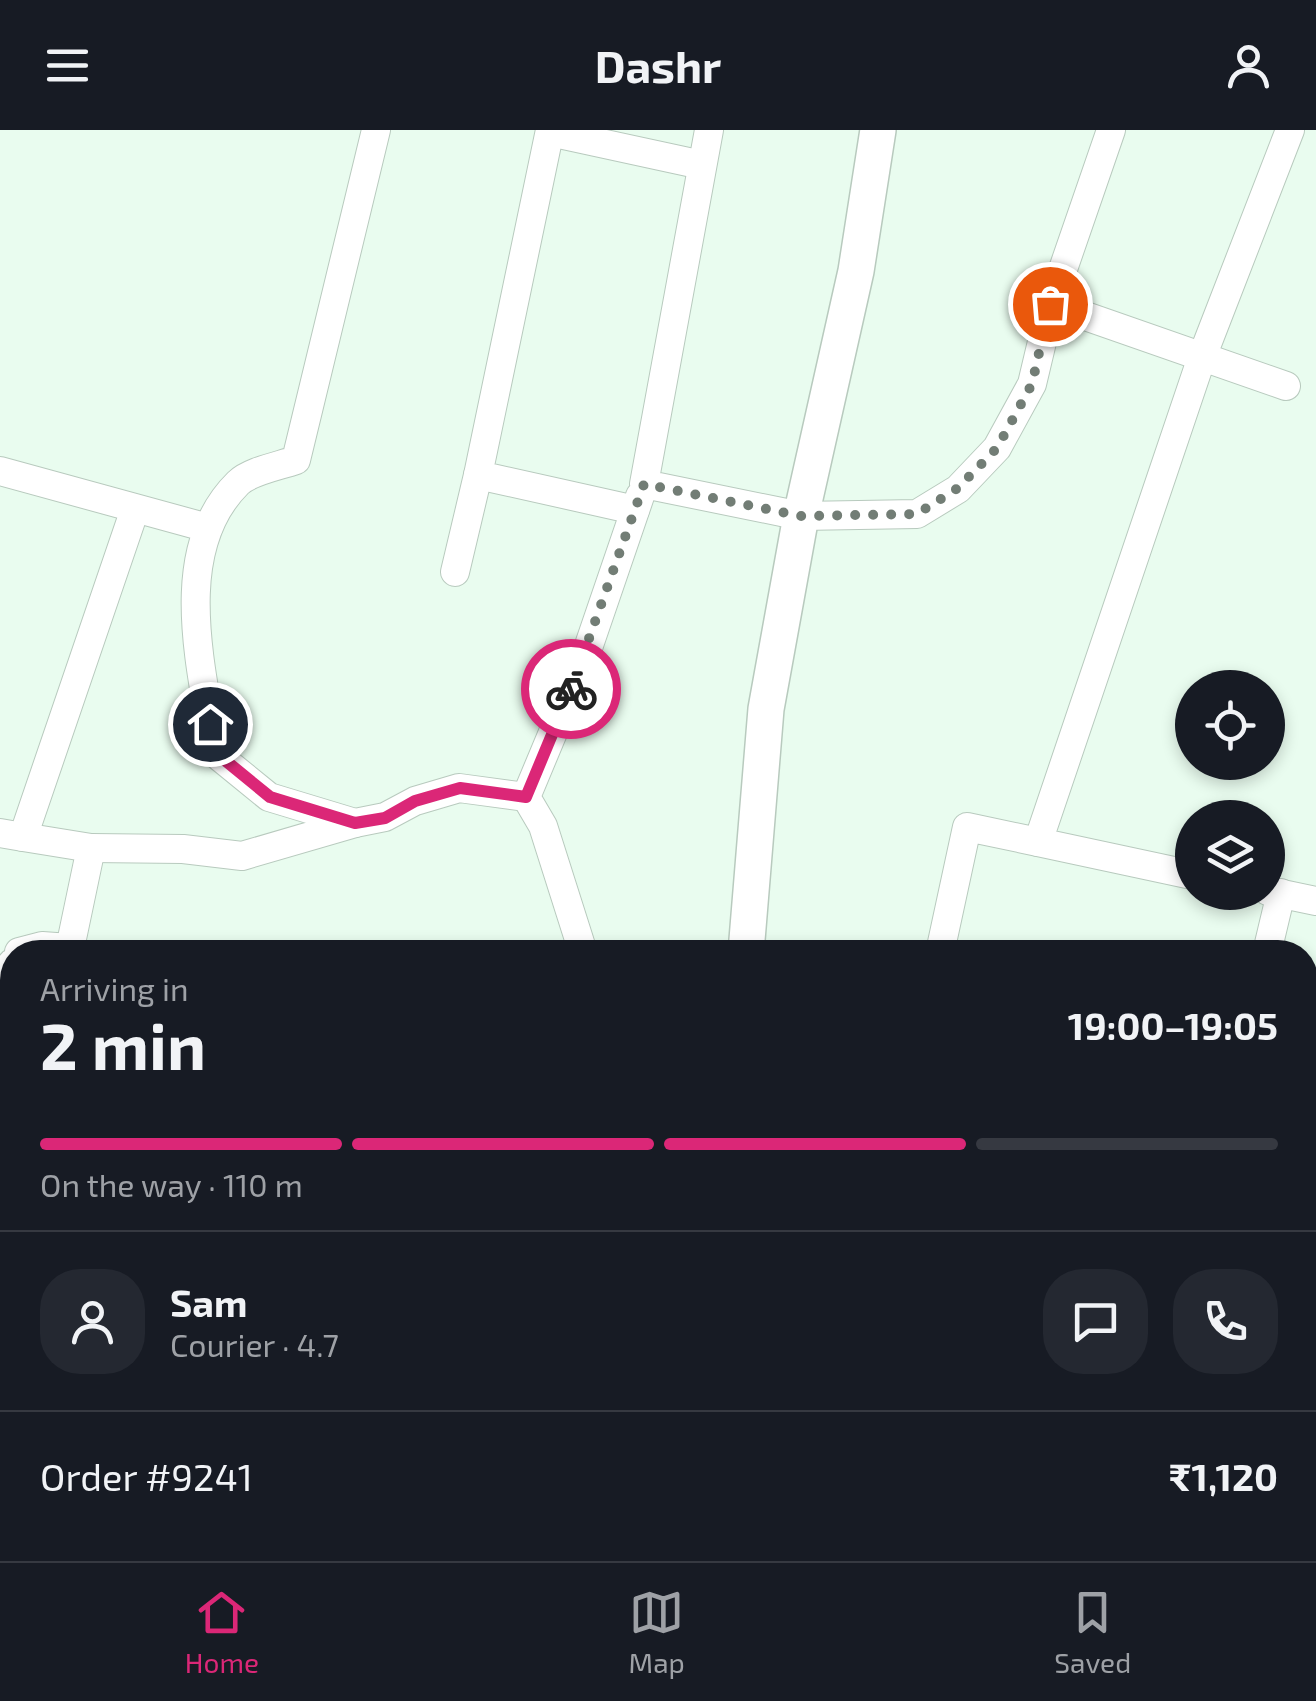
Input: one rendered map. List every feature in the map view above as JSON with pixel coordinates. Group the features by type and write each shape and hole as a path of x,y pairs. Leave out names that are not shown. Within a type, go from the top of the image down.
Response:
{"street":[{"path":"355,823 270,797 215,752 192,608 208,528 239,480 296,460 376,130"},
{"path":"526,797 587,651 640,497 708,130"},
{"path":"747,940 766,708 801,516 856,271 878,130"},
{"path":"478,475 801,516 917,514 958,488 997,448 1032,384 1050,304 1111,130"},
{"path":"1038,842 1202,357 1290,130"},
{"path":"455,572 550,131 702,165"},
{"path":"1050,304 1286,386"},
{"path":"0,472 208,528"},
{"path":"135,508 12,835 92,848 182,849 242,856 385,818 415,801 460,788 526,797"},
{"path":"526,797 543,826 579,940"},
{"path":"943,940 967,828 1175,871"},
{"path":"72,940 92,848"},
{"path":"1285,894 1316,901"},
{"path":"1269,940 1272,910"}],"way so far":[{"path":"571,689 644,484 801,516 917,514 958,488 997,448 1032,384 1050,304"}],"route":[{"path":"210,724 215,752 270,797 355,823 385,818 415,801 460,788 526,797 571,689"}]}
